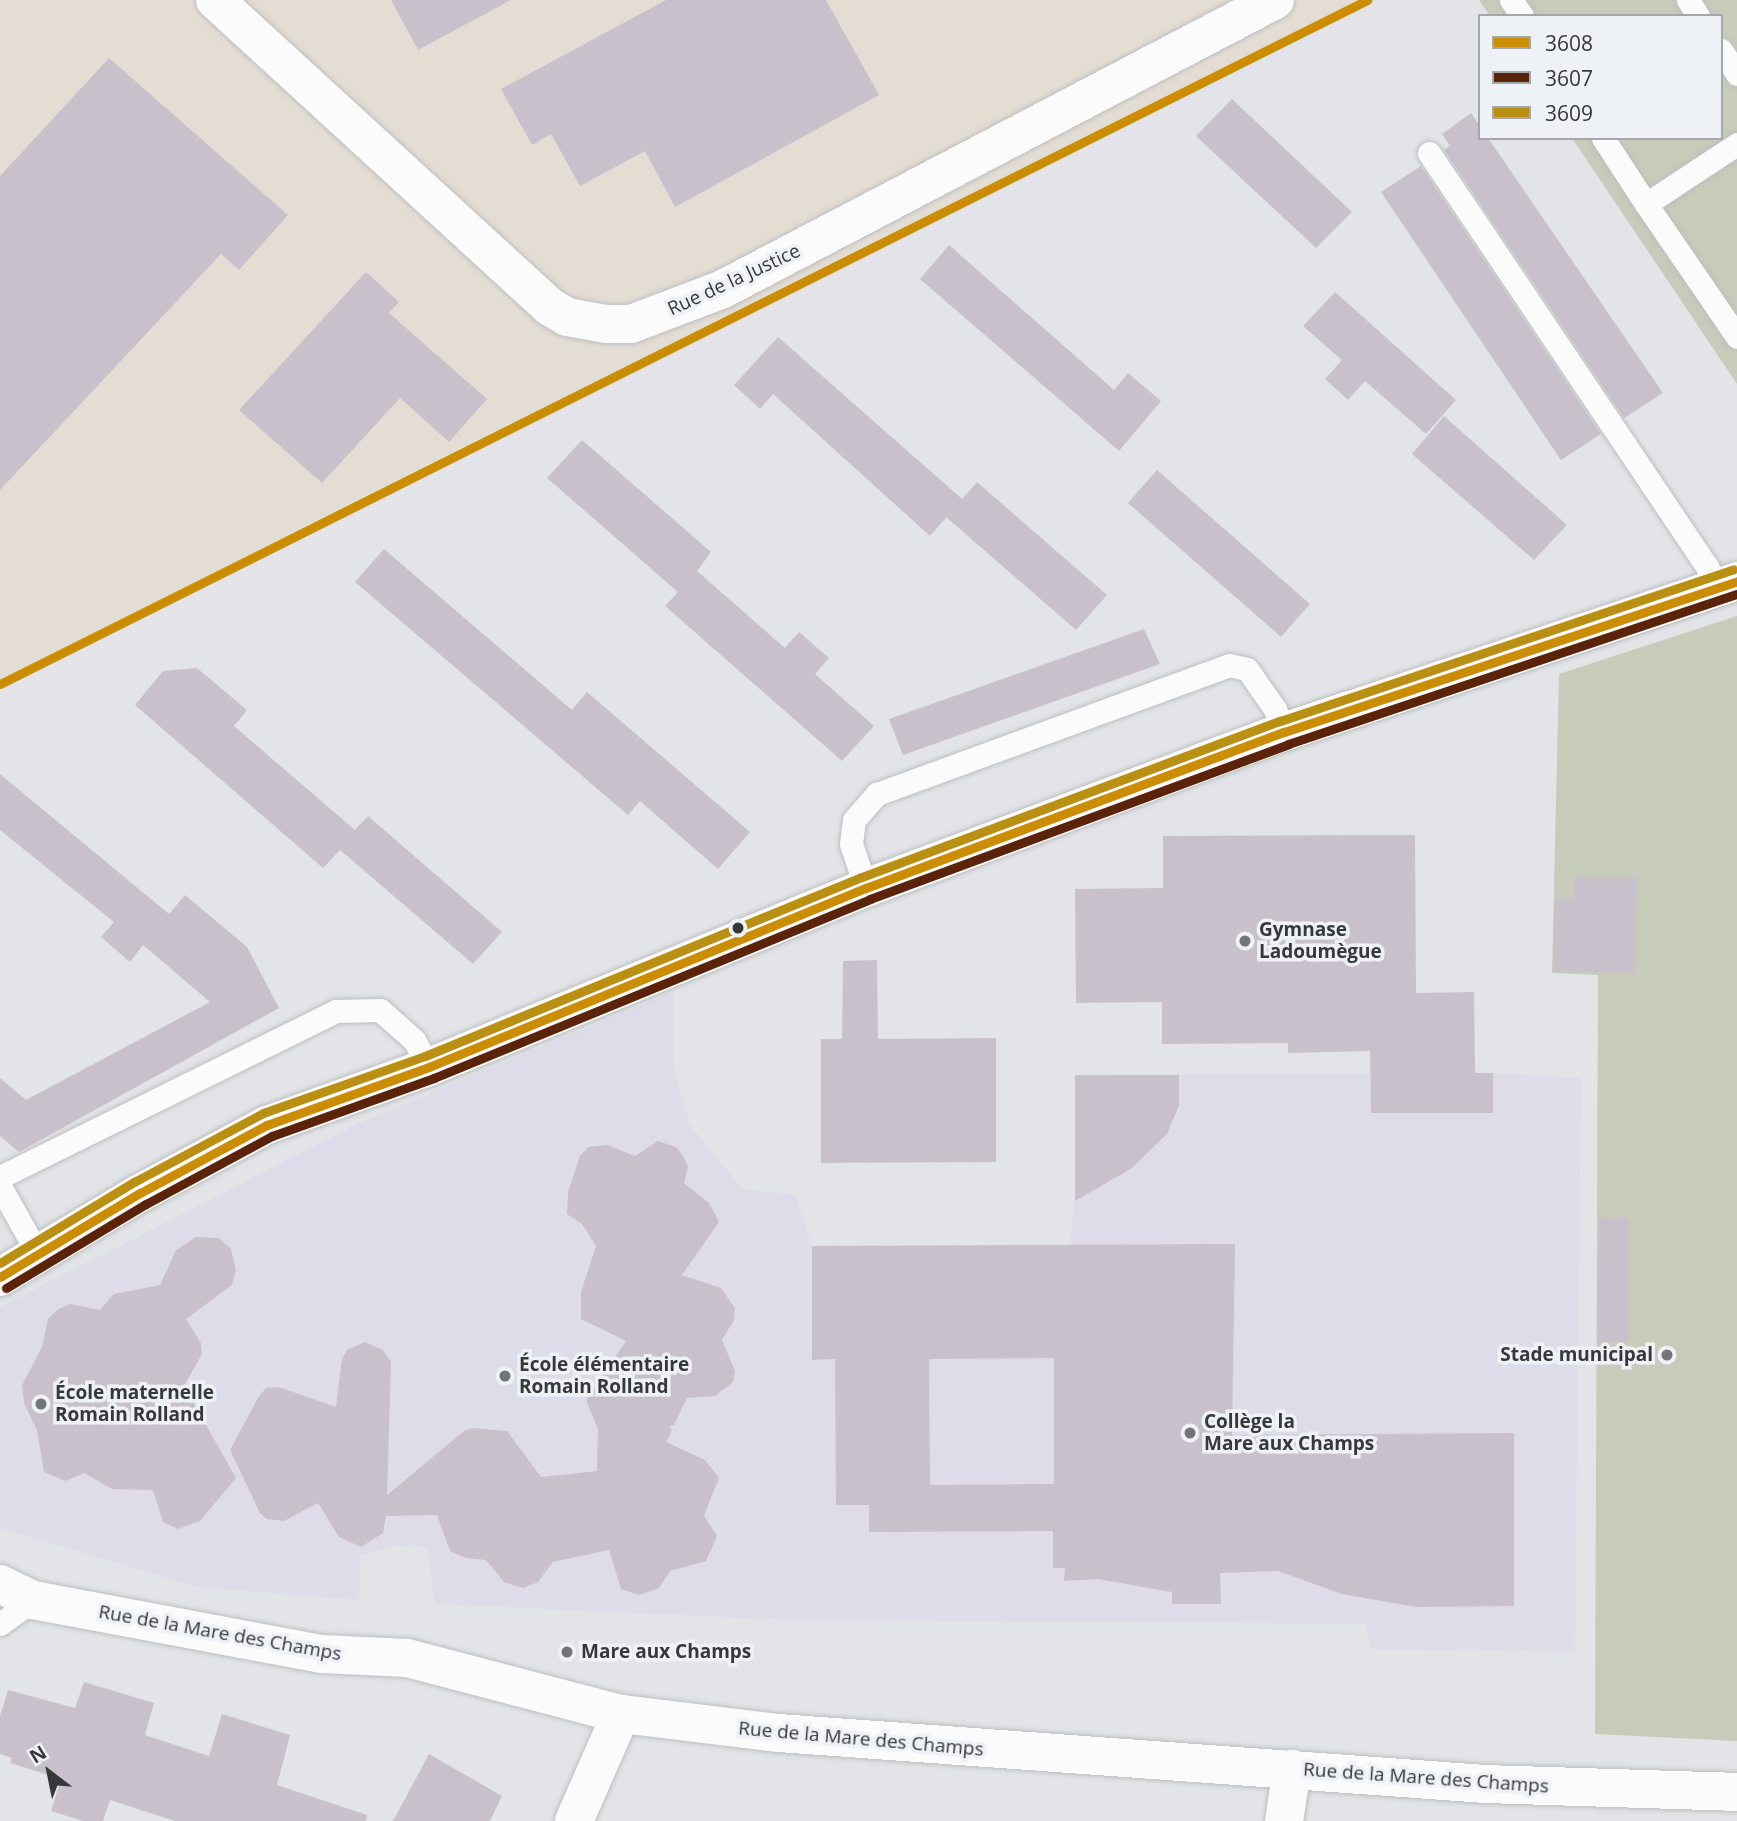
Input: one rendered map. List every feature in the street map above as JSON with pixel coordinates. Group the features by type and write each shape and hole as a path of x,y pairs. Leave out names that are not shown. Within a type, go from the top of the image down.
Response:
{"street":[{"name":"Rue de la Justice","path":"215,0 550,307 567,317 606,324 641,321 723,289 1275,0"},
{"path":"0,1277 140,1193 267,1125 429,1067 866,888 1284,732 1727,584"},
{"name":"Rue de la Mare des Champs","path":"16,1592 321,1654 407,1658 621,1714 779,1733 1065,1757 1292,1769 1485,1784 1737,1792"},
{"path":"573,1821 621,1714"},
{"path":"1284,1821 1292,1769"}],"lane":[{"path":"1723,53 1737,74"},
{"path":"1604,140 1737,337"},
{"path":"1646,204 1737,144"},
{"path":"1429,153 1707,566 1727,584"},
{"path":"866,888 851,844 854,820 877,794 1229,665 1247,669 1275,709 1284,732"},
{"path":"0,1177 336,1011 380,1010 414,1040 429,1067"},
{"path":"0,1186 39,1256"},
{"path":"0,1624 16,1592"}],"shaded area":[{"path":"0,0 1367,0 0,684"},
{"path":"673,992 674,1069 690,1125 743,1190 795,1194 812,1246 1070,1245 1075,1192 1075,1075 1493,1073 1581,1078 1575,1651 1371,1649 1366,1624 794,1620 435,1604 427,1547 396,1545 360,1556 359,1600 197,1587 0,1528 0,1307 364,1121"}],"green space":[{"path":"1479,0 1737,0 1737,384 1573,140 1723,140 1723,14 1489,14"},
{"name":"Stade municipal","path":"1737,616 1737,1741 1595,1734 1598,975 1552,973 1559,674"}],"building":[{"path":"391,0 511,0 418,50"},
{"path":"666,0 826,0 879,95 675,207 645,151 580,186 551,134 532,145 501,89"},
{"path":"109,58 288,215 239,270 221,254 0,490 0,176"},
{"path":"1232,99 1352,212 1316,248 1196,136"},
{"path":"1471,113 1478,123 1478,140 1489,140 1663,393 1624,418 1444,150 1450,146 1442,134"},
{"path":"1421,166 1601,434 1561,460 1381,192"},
{"path":"949,245 1114,390 1128,373 1161,401 1119,451 920,279"},
{"path":"366,272 399,302 389,313 487,399 449,442 400,398 322,483 239,410"},
{"path":"1335,292 1456,400 1426,434 1365,381 1348,400 1325,379 1342,360 1303,326"},
{"path":"778,337 962,499 977,482 1107,595 1076,630 946,517 930,536 773,394 760,409 734,385"},
{"path":"1444,416 1567,525 1534,560 1412,454"},
{"path":"582,440 711,552 697,571 785,648 799,632 829,658 815,674 874,726 842,761 665,606 678,592 547,478"},
{"path":"1157,470 1310,604 1281,637 1128,503"},
{"path":"384,549 572,710 587,692 750,832 718,869 640,801 628,815 355,582"},
{"path":"1144,629 1160,664 903,755 889,719"},
{"path":"197,668 247,710 234,726 355,830 368,816 502,932 473,964 340,850 323,868 135,705 163,671"},
{"path":"0,774 169,914 185,895 247,947 279,1008 19,1152 0,1136 0,1078 26,1100 210,1002 143,945 130,962 101,937 114,922 0,830"},
{"name":"Gymnase Ladoumègue","path":"1415,835 1416,993 1474,992 1475,1073 1493,1073 1493,1113 1371,1113 1370,1051 1288,1053 1288,1043 1162,1044 1162,1002 1076,1003 1075,889 1163,888 1163,836"},
{"path":"1574,877 1637,877 1635,973 1553,971 1555,898 1574,898"},
{"path":"877,960 878,1039 996,1038 996,1162 821,1163 821,1039 842,1039 843,961"},
{"path":"1075,1075 1179,1075 1179,1105 1167,1134 1132,1168 1075,1201"},
{"path":"658,1141 676,1147 683,1156 688,1166 684,1183 709,1203 719,1222 682,1275 721,1288 735,1308 734,1320 722,1340 735,1371 733,1382 715,1396 687,1398 674,1425 669,1426 672,1430 666,1442 705,1460 719,1478 704,1516 717,1536 706,1561 670,1571 659,1588 639,1595 621,1589 609,1550 553,1562 538,1582 523,1588 504,1582 486,1560 465,1558 450,1551 437,1515 386,1516 383,1533 361,1547 339,1537 318,1503 284,1521 267,1519 260,1513 230,1450 259,1396 266,1388 279,1387 336,1407 342,1359 347,1350 365,1342 383,1350 391,1362 387,1495 464,1431 473,1428 507,1431 541,1477 597,1471 598,1429 586,1400 626,1341 581,1319 581,1292 596,1246 582,1224 567,1214 568,1192 580,1156 588,1147 607,1145 635,1156"},
{"path":"1599,1217 1630,1218 1629,1342 1597,1342"},
{"path":"196,1237 219,1238 231,1249 236,1270 232,1285 186,1319 201,1343 202,1354 184,1386 236,1478 200,1521 178,1529 163,1522 153,1490 112,1489 84,1473 65,1481 44,1472 37,1430 24,1403 22,1385 42,1347 48,1319 57,1310 70,1304 100,1310 114,1294 160,1285 176,1250"},
{"path":"1235,1244 1232,1435 1514,1433 1514,1606 1416,1607 1342,1594 1278,1571 1220,1573 1221,1604 1172,1604 1172,1592 1097,1579 1064,1581 1065,1568 1053,1568 1053,1531 869,1532 869,1505 836,1505 835,1359 812,1360 812,1246","holes":["1054,1358 1054,1484 930,1485 929,1359"]},
{"path":"84,1682 154,1703 145,1735 209,1756 222,1714 290,1735 277,1785 367,1815 366,1821 175,1821 110,1800 103,1821 83,1821 51,1811 61,1779 10,1763 12,1758 0,1754 0,1716 8,1690 75,1708"},
{"path":"429,1754 502,1796 490,1821 393,1821"}],"transit line":[{"name":"3608","path":"0,684 1367,0"},
{"name":"3609","path":"0,1263 134,1182 263,1113 425,1056 862,877 1280,721 1733,569"},
{"name":"3608","path":"0,1277 140,1193 267,1125 429,1067 866,888 1284,732 1737,581"},
{"name":"3607","path":"6,1288 146,1204 272,1136 434,1078 870,899 1288,744 1737,594"}],"place":[{"name":"Gymnase Ladoumègue","path":"1245,941"},
{"name":"Stade municipal","path":"1667,1355"},
{"name":"École élémentaire Romain Rolland","path":"505,1376"},
{"name":"École maternelle Romain Rolland","path":"41,1404"},
{"name":"Collège la Mare aux Champs","path":"1190,1433"},
{"name":"Mare aux Champs","path":"567,1652"}]}
